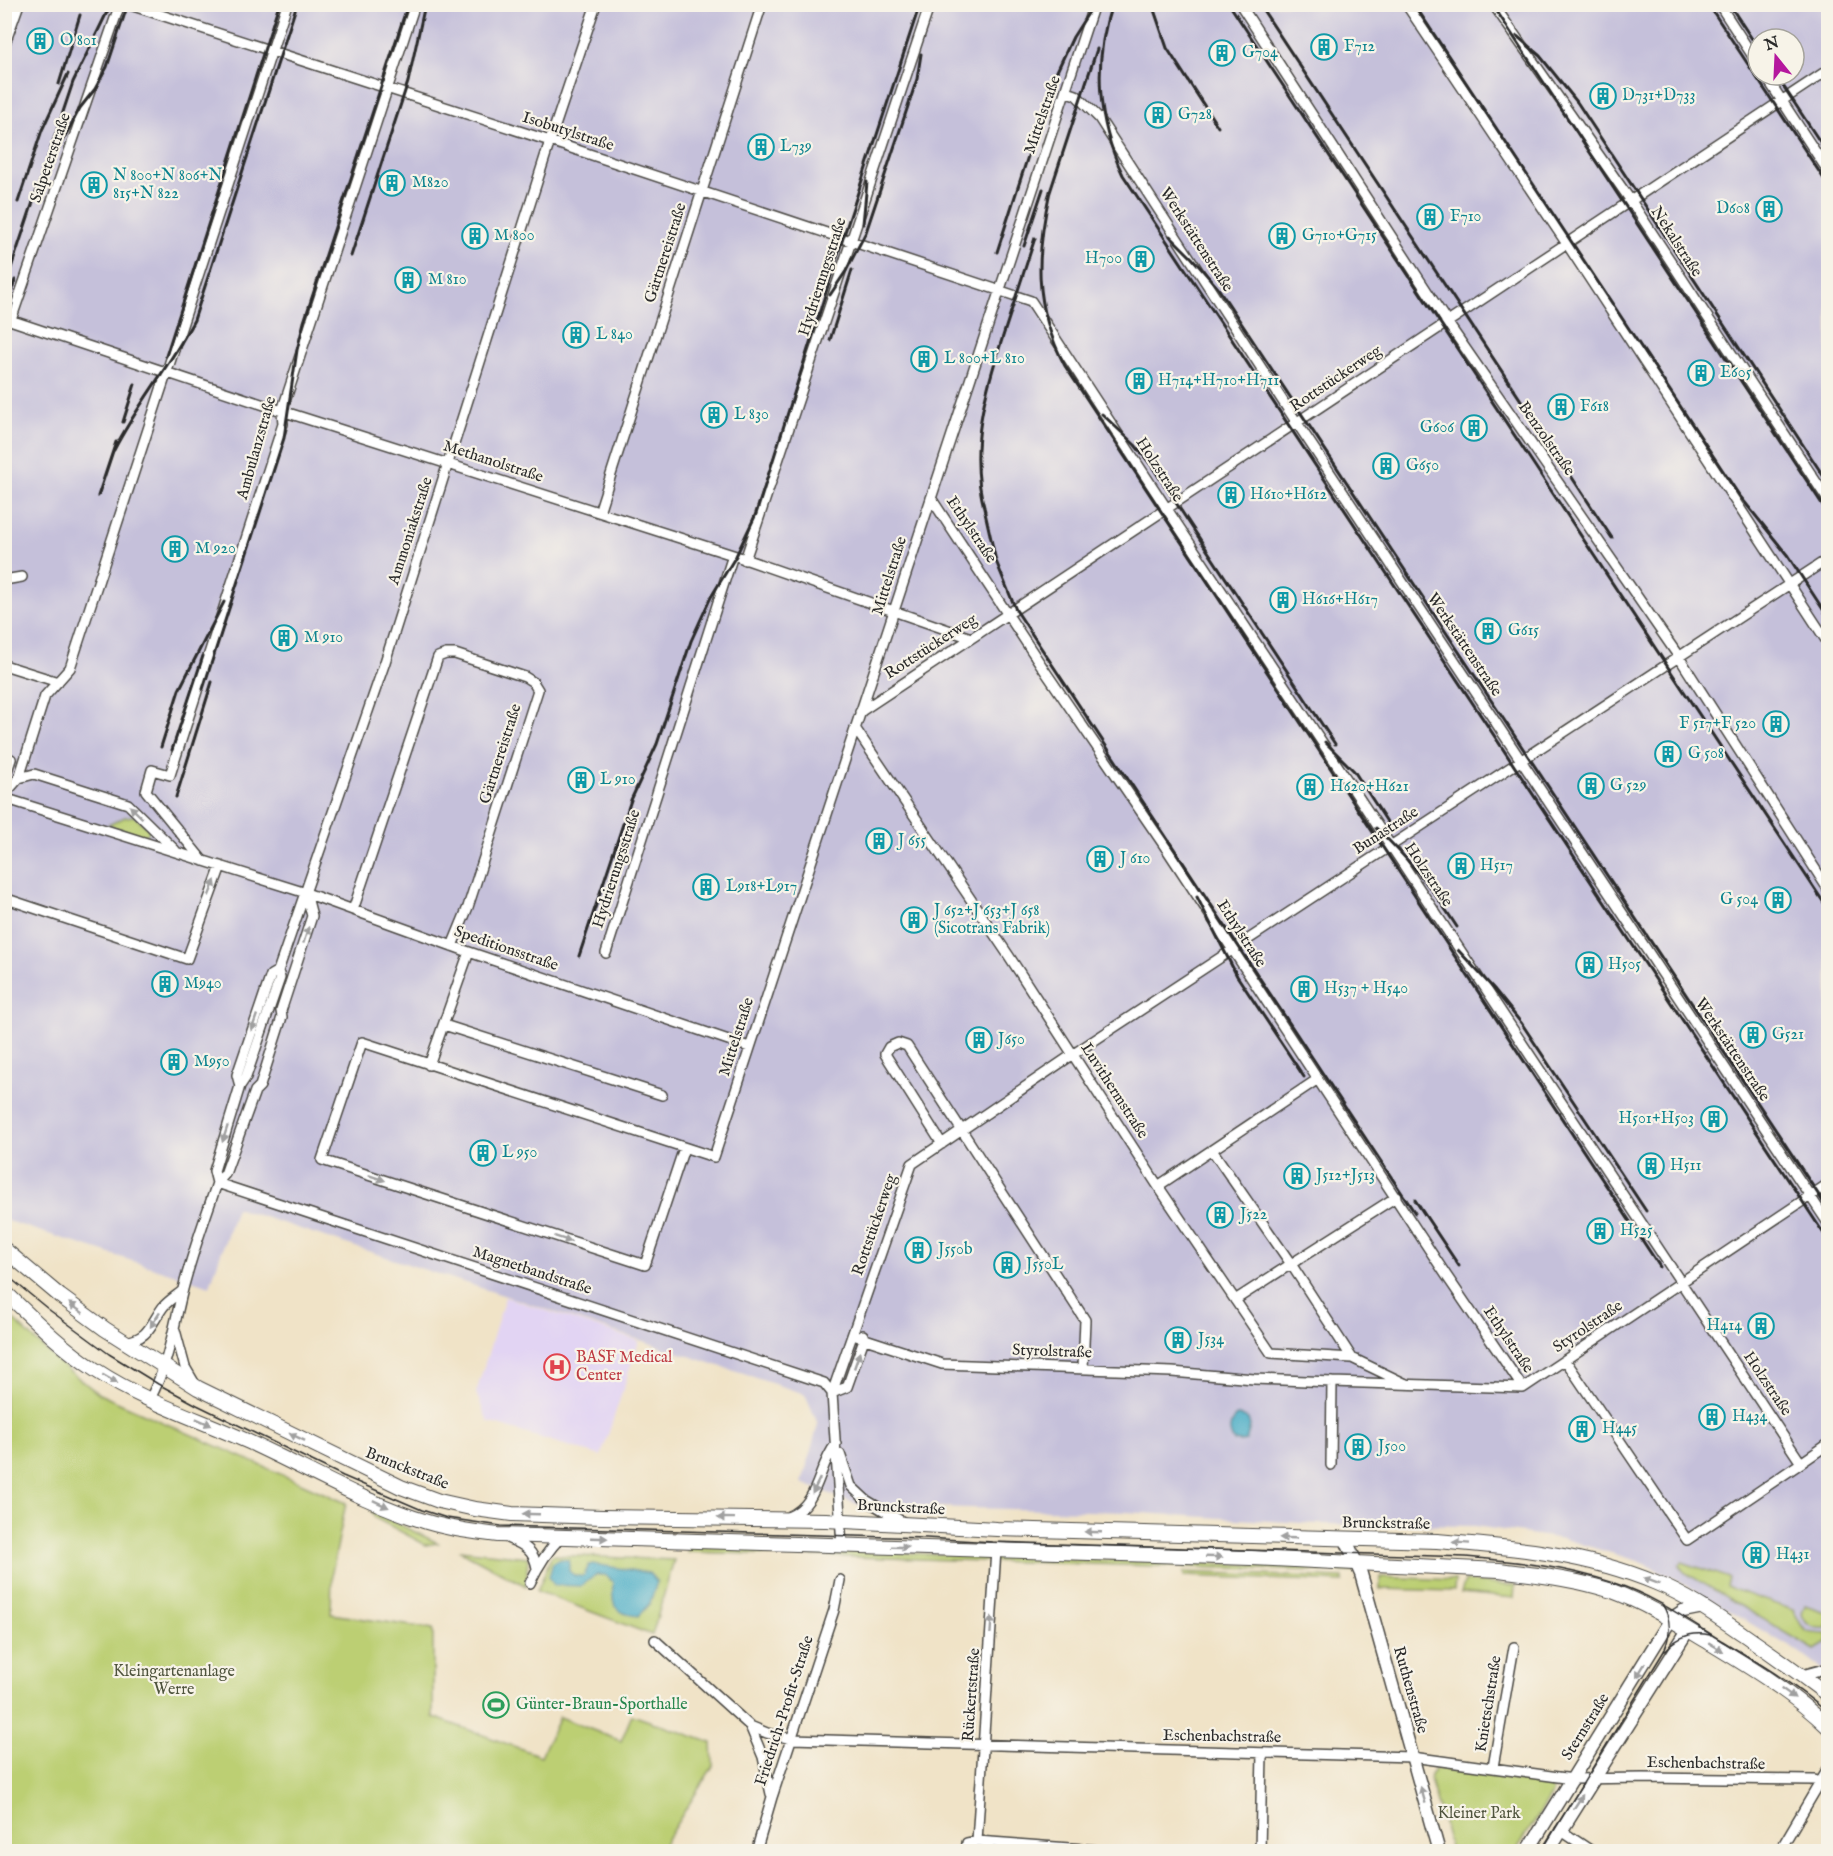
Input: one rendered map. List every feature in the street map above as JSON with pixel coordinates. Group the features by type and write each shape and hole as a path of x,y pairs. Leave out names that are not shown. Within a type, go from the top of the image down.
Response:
{"main road":[{"name":"Brunckstraße","path":"4,1249 60,1296 124,1342 198,1388 401,1487 439,1501 512,1514 784,1519 997,1529 1437,1541 1503,1546 1602,1566 1654,1582 1703,1607 1828,1695"},
{"path":"4,1291 31,1318 78,1358 119,1384 407,1515 451,1528 498,1535 1358,1563 1500,1570 1578,1581 1636,1601 1671,1619 1778,1685 1828,1726"},
{"name":"Ruthenstraße","path":"1346,1540 1358,1563 1439,1851"},
{"path":"1671,1619 1683,1611 1703,1607"},
{"name":"Sternstraße","path":"1527,1851 1671,1619"},
{"name":"Sternstraße","path":"1548,1851 1688,1630"}],"street":[{"path":"4,46 20,4"},
{"name":"Salpeterstraße","path":"8,319 120,4"},
{"name":"Isobutylstraße","path":"127,4 851,240 999,291"},
{"path":"4,796 19,778 45,696 70,668 287,4"},
{"name":"Ambulanzstraße","path":"202,861 146,791 152,770 170,775 283,424 282,411 415,4"},
{"name":"Ammoniakstraße","path":"217,1183 213,1172 240,1086 237,1075 250,1033 272,975 279,975 385,662 550,141 596,4"},
{"name":"Gärtnereistraße","path":"599,512 762,4"},
{"name":"Hydrierungsstraße","path":"745,560 930,4"},
{"name":"Mittelstraße","path":"684,1148 714,1157 999,291 1067,92 1094,4"},
{"name":"Benzolstraße","path":"1240,4 1447,322 1679,657 1828,889"},
{"path":"1406,4 1567,244 1828,643"},
{"name":"Nekalstraße","path":"1494,4 1631,201 1828,500"},
{"path":"1719,4 1746,46"},
{"name":"Rottstückerweg","path":"860,712 1828,70"},
{"path":"1773,87 1828,171"},
{"name":"Werkstättenstraße","path":"1067,92 1076,95 1099,118 1297,423 1828,1223"},
{"name":"Holzstraße","path":"999,291 1031,302 1801,1463"},
{"name":"Methanolstraße","path":"8,319 282,411 733,555 971,638"},
{"name":"Ethylstraße","path":"931,498 1047,674 1168,850 1523,1388"},
{"name":"Hydrierungsstraße","path":"606,953 733,555"},
{"name":"Bunastraße","path":"961,1131 1072,1055 1828,559"},
{"path":"4,580 22,577"},
{"name":"Gärtnereistraße","path":"353,910 438,657 455,654 525,677 533,682 538,690 468,906 452,946"},
{"path":"4,665 58,682"},
{"name":"Luvithermstraße","path":"855,728 1009,956 1158,1186 1271,1353 1352,1358 1406,1384"},
{"path":"4,756 11,759 4,780"},
{"path":"19,778 34,774 128,804 178,853"},
{"name":"Speditionsstraße","path":"4,796 306,894 749,1047"},
{"path":"4,898 187,959 221,866"},
{"name":"Ammoniakstraße","path":"150,1399 164,1367 182,1291 217,1183 225,1174 255,1091 260,1086 282,1017 281,1011 312,916 306,894"},
{"path":"429,1065 469,952"},
{"path":"279,975 294,970"},
{"path":"444,1024 662,1095"},
{"path":"362,1042 429,1065 684,1148 645,1265 322,1160 362,1042"},
{"path":"942,1144 889,1063 885,1054 889,1047 897,1043 908,1046 1085,1320 1083,1368"},
{"path":"1158,1186 1318,1079"},
{"path":"240,1086 255,1091"},
{"name":"Rottstückerweg","path":"842,1546 832,1393 912,1164 961,1131"},
{"path":"1212,1150 1291,1264 1352,1358"},
{"name":"Magnetbandstraße","path":"217,1183 824,1383 832,1393"},
{"name":"Styrolstraße","path":"1523,1388 1682,1284 1828,1184"},
{"path":"1235,1300 1396,1197"},
{"name":"Ammoniakstraße","path":"124,1342 132,1341 144,1334 154,1324 163,1307 182,1291"},
{"path":"832,1393 847,1387 864,1339 859,1318"},
{"path":"174,1328 185,1367 198,1388"},
{"name":"Styrolstraße","path":"853,1335 942,1364 1172,1372 1254,1379 1332,1382"},
{"path":"1566,1360 1687,1540 1828,1445"},
{"path":"1331,1465 1332,1382 1523,1388"},
{"path":"784,1519 798,1512 814,1492 826,1458 836,1444"},
{"path":"836,1444 851,1486 866,1500 909,1525"},
{"path":"498,1535 519,1542 530,1549 536,1559 537,1568"},
{"path":"530,1583 537,1568 561,1537"},
{"name":"Rückertstraße","path":"970,1845 984,1746 996,1550"},
{"name":"Friedrich-Profit-Straße","path":"756,1851 834,1610 840,1580"},
{"name":"Eschenbachstraße","path":"655,1640 750,1726 792,1739 1412,1757 1573,1779 1814,1780 1820,1782"},
{"name":"Knietschstraße","path":"1494,1767 1514,1647"},
{"path":"1802,1675 1828,1668"},
{"path":"750,1726 763,1757 772,1797"},
{"path":"1260,1851 1262,1753"},
{"path":"1779,1851 1828,1769"},
{"path":"1560,1830 1593,1851"},
{"path":"970,1845 1124,1851"}],"shaded area":[{"path":"5,5 1828,5 1828,1674 1800,1653 1676,1579 1638,1561 1564,1539 1475,1526 1319,1524 1125,1512 859,1505 802,1483 818,1424 805,1394 236,1208 210,1286 5,1220"},
{"name":"BASF Medical Center","path":"505,1297 639,1341 601,1456 488,1422 476,1393"}],"green space":[{"path":"134,816 148,828 147,835 142,836 108,825 125,817"},
{"name":"Kleingartenanlage Werre","path":"4,1311 58,1362 99,1394 346,1503 332,1572 331,1614 433,1629 433,1717 541,1756 559,1717 621,1741 632,1715 712,1743 713,1766 665,1842 662,1851 5,1851"},
{"path":"371,1511 438,1543 426,1545 375,1518"},
{"path":"689,1546 1351,1568 1354,1572 687,1552"},
{"path":"459,1550 528,1557 526,1586"},
{"path":"552,1555 674,1560 652,1635 537,1591"},
{"path":"1682,1562 1729,1578 1727,1587 1793,1610 1805,1630 1828,1634 1828,1642 1815,1650 1684,1572 1679,1565"},
{"path":"1184,1572 1343,1578 1343,1582 1184,1576"},
{"path":"1380,1577 1455,1580 1454,1591 1380,1589"},
{"path":"1465,1581 1515,1586 1514,1598 1461,1593"},
{"path":"1805,1605 1828,1613 1828,1628 1816,1628 1806,1622 1802,1614"},
{"name":"Kleiner Park","path":"1436,1768 1548,1785 1552,1794 1516,1851 1451,1851 1430,1779 1430,1775"}],"water":[{"path":"1239,1415 1248,1419 1250,1426 1246,1441 1240,1442 1234,1441 1230,1432 1233,1420"},
{"path":"561,1559 569,1560 569,1571 575,1576 584,1576 589,1565 593,1564 649,1573 657,1582 650,1603 638,1616 619,1610 614,1602 613,1582 605,1575 596,1575 581,1586 554,1585 549,1577 553,1562"}],"tram line":[{"path":"4,1273 109,1354 158,1384 343,1476 422,1510 447,1518 501,1526 1466,1557 1522,1563 1596,1577 1655,1600 1775,1674 1828,1713"},
{"path":"1541,1852 1664,1651 1669,1627 1668,1615 1662,1604"},
{"path":"1665,1651 1685,1636 1710,1635"}],"railway":[{"path":"4,289 73,82 111,4"},
{"path":"57,151 80,108 95,89 107,67 128,4"},
{"path":"166,356 279,4"},
{"path":"114,450 194,320 297,4"},
{"path":"203,689 284,438 297,350 304,322 408,4"},
{"path":"579,956 631,800 657,744 691,641 711,597 736,556 756,514 920,4"},
{"path":"997,252 1052,82 1073,37 1094,4"},
{"path":"1112,4 1102,47 1101,91 1108,134 1123,175 1828,1240"},
{"path":"1152,4 1167,48 1218,127"},
{"path":"1229,4 1828,909"},
{"path":"1259,4 1612,538"},
{"path":"1414,4 1739,495 1788,556 1828,617"},
{"path":"1492,4 1828,513"},
{"path":"1708,4 1828,185"},
{"path":"1729,4 1746,30"},
{"path":"351,256 408,82 424,9"},
{"path":"59,84 80,15"},
{"path":"1517,36 1540,56 1577,102 1828,483"},
{"path":"1048,198 1097,49"},
{"path":"830,295 846,271 866,232 917,79 921,54"},
{"path":"18,202 42,130 68,74"},
{"path":"1784,87 1828,154"},
{"path":"863,224 867,182"},
{"path":"1024,246 1043,189"},
{"path":"1050,191 1042,237 1040,280 1047,322 1065,366 1660,1267"},
{"path":"1170,236 1218,288 1828,1209"},
{"path":"985,511 978,465 981,419 991,374 1035,238"},
{"path":"830,340 852,270"},
{"path":"4,312 15,280"},
{"path":"4,336 12,304"},
{"path":"123,422 135,384"},
{"path":"1102,414 1135,445 1151,465 1335,744"},
{"path":"98,496 116,442"},
{"path":"983,504 996,561 1016,610 1415,1213"},
{"path":"161,747 179,690 224,602"},
{"path":"172,750 203,656"},
{"path":"176,797 212,682"},
{"path":"1325,742 1354,771 1393,831"},
{"path":"1376,828 1420,875 1457,927"},
{"path":"1197,897 1237,976 1304,1077"},
{"path":"1458,950 1522,1024 1646,1211"},
{"path":"1415,1200 1459,1266"}],"place":[{"name":"O 801","path":"40,41"},
{"name":"F712","path":"1324,47"},
{"name":"G704","path":"1222,53"},
{"name":"D731+D733","path":"1603,96"},
{"name":"G728","path":"1158,115"},
{"name":"L739","path":"761,147"},
{"name":"M820","path":"392,183"},
{"name":"N 800+N 806+N 815+N 822","path":"94,185"},
{"name":"D608","path":"1769,209"},
{"name":"F710","path":"1430,217"},
{"name":"M 800","path":"475,236"},
{"name":"G710+G715","path":"1282,236"},
{"name":"H700","path":"1141,259"},
{"name":"M 810","path":"408,280"},
{"name":"L 840","path":"576,335"},
{"name":"L 800+L 810","path":"924,359"},
{"name":"E605","path":"1701,373"},
{"name":"H714+H710+H711","path":"1139,381"},
{"name":"F618","path":"1561,407"},
{"name":"L 830","path":"714,415"},
{"name":"G606","path":"1474,428"},
{"name":"G650","path":"1386,466"},
{"name":"H610+H612","path":"1231,495"},
{"name":"M 920","path":"175,549"},
{"name":"H616+H617","path":"1283,600"},
{"name":"G615","path":"1488,631"},
{"name":"M 910","path":"284,638"},
{"name":"F 517+F 520","path":"1776,724"},
{"name":"G 508","path":"1668,754"},
{"name":"L 910","path":"581,780"},
{"name":"G 529","path":"1591,786"},
{"name":"H620+H621","path":"1310,787"},
{"name":"J 655","path":"879,841"},
{"name":"J 610","path":"1100,859"},
{"name":"H517","path":"1461,866"},
{"name":"L918+L917","path":"706,887"},
{"name":"G 504","path":"1778,900"},
{"name":"J 652+J 653+J 658 (Sicotrans Fabrik)","path":"914,920"},
{"name":"H505","path":"1589,965"},
{"name":"M940","path":"165,984"},
{"name":"H537 + H540","path":"1304,989"},
{"name":"G521","path":"1753,1035"},
{"name":"J650","path":"979,1040"},
{"name":"M950","path":"174,1062"},
{"name":"H501+H503","path":"1714,1119"},
{"name":"L 950","path":"483,1153"},
{"name":"H511","path":"1651,1166"},
{"name":"J512+J513","path":"1297,1176"},
{"name":"J522","path":"1220,1215"},
{"name":"H525","path":"1600,1231"},
{"name":"J550b","path":"918,1250"},
{"name":"J550L","path":"1007,1265"},
{"name":"H414","path":"1761,1326"},
{"name":"J534","path":"1178,1340"},
{"name":"BASF Medical Center","path":"557,1367"},
{"name":"H434","path":"1712,1417"},
{"name":"H445","path":"1582,1429"},
{"name":"J500","path":"1358,1447"},
{"name":"H431","path":"1756,1555"},
{"name":"Günter-Braun-Sporthalle","path":"496,1705"}]}
